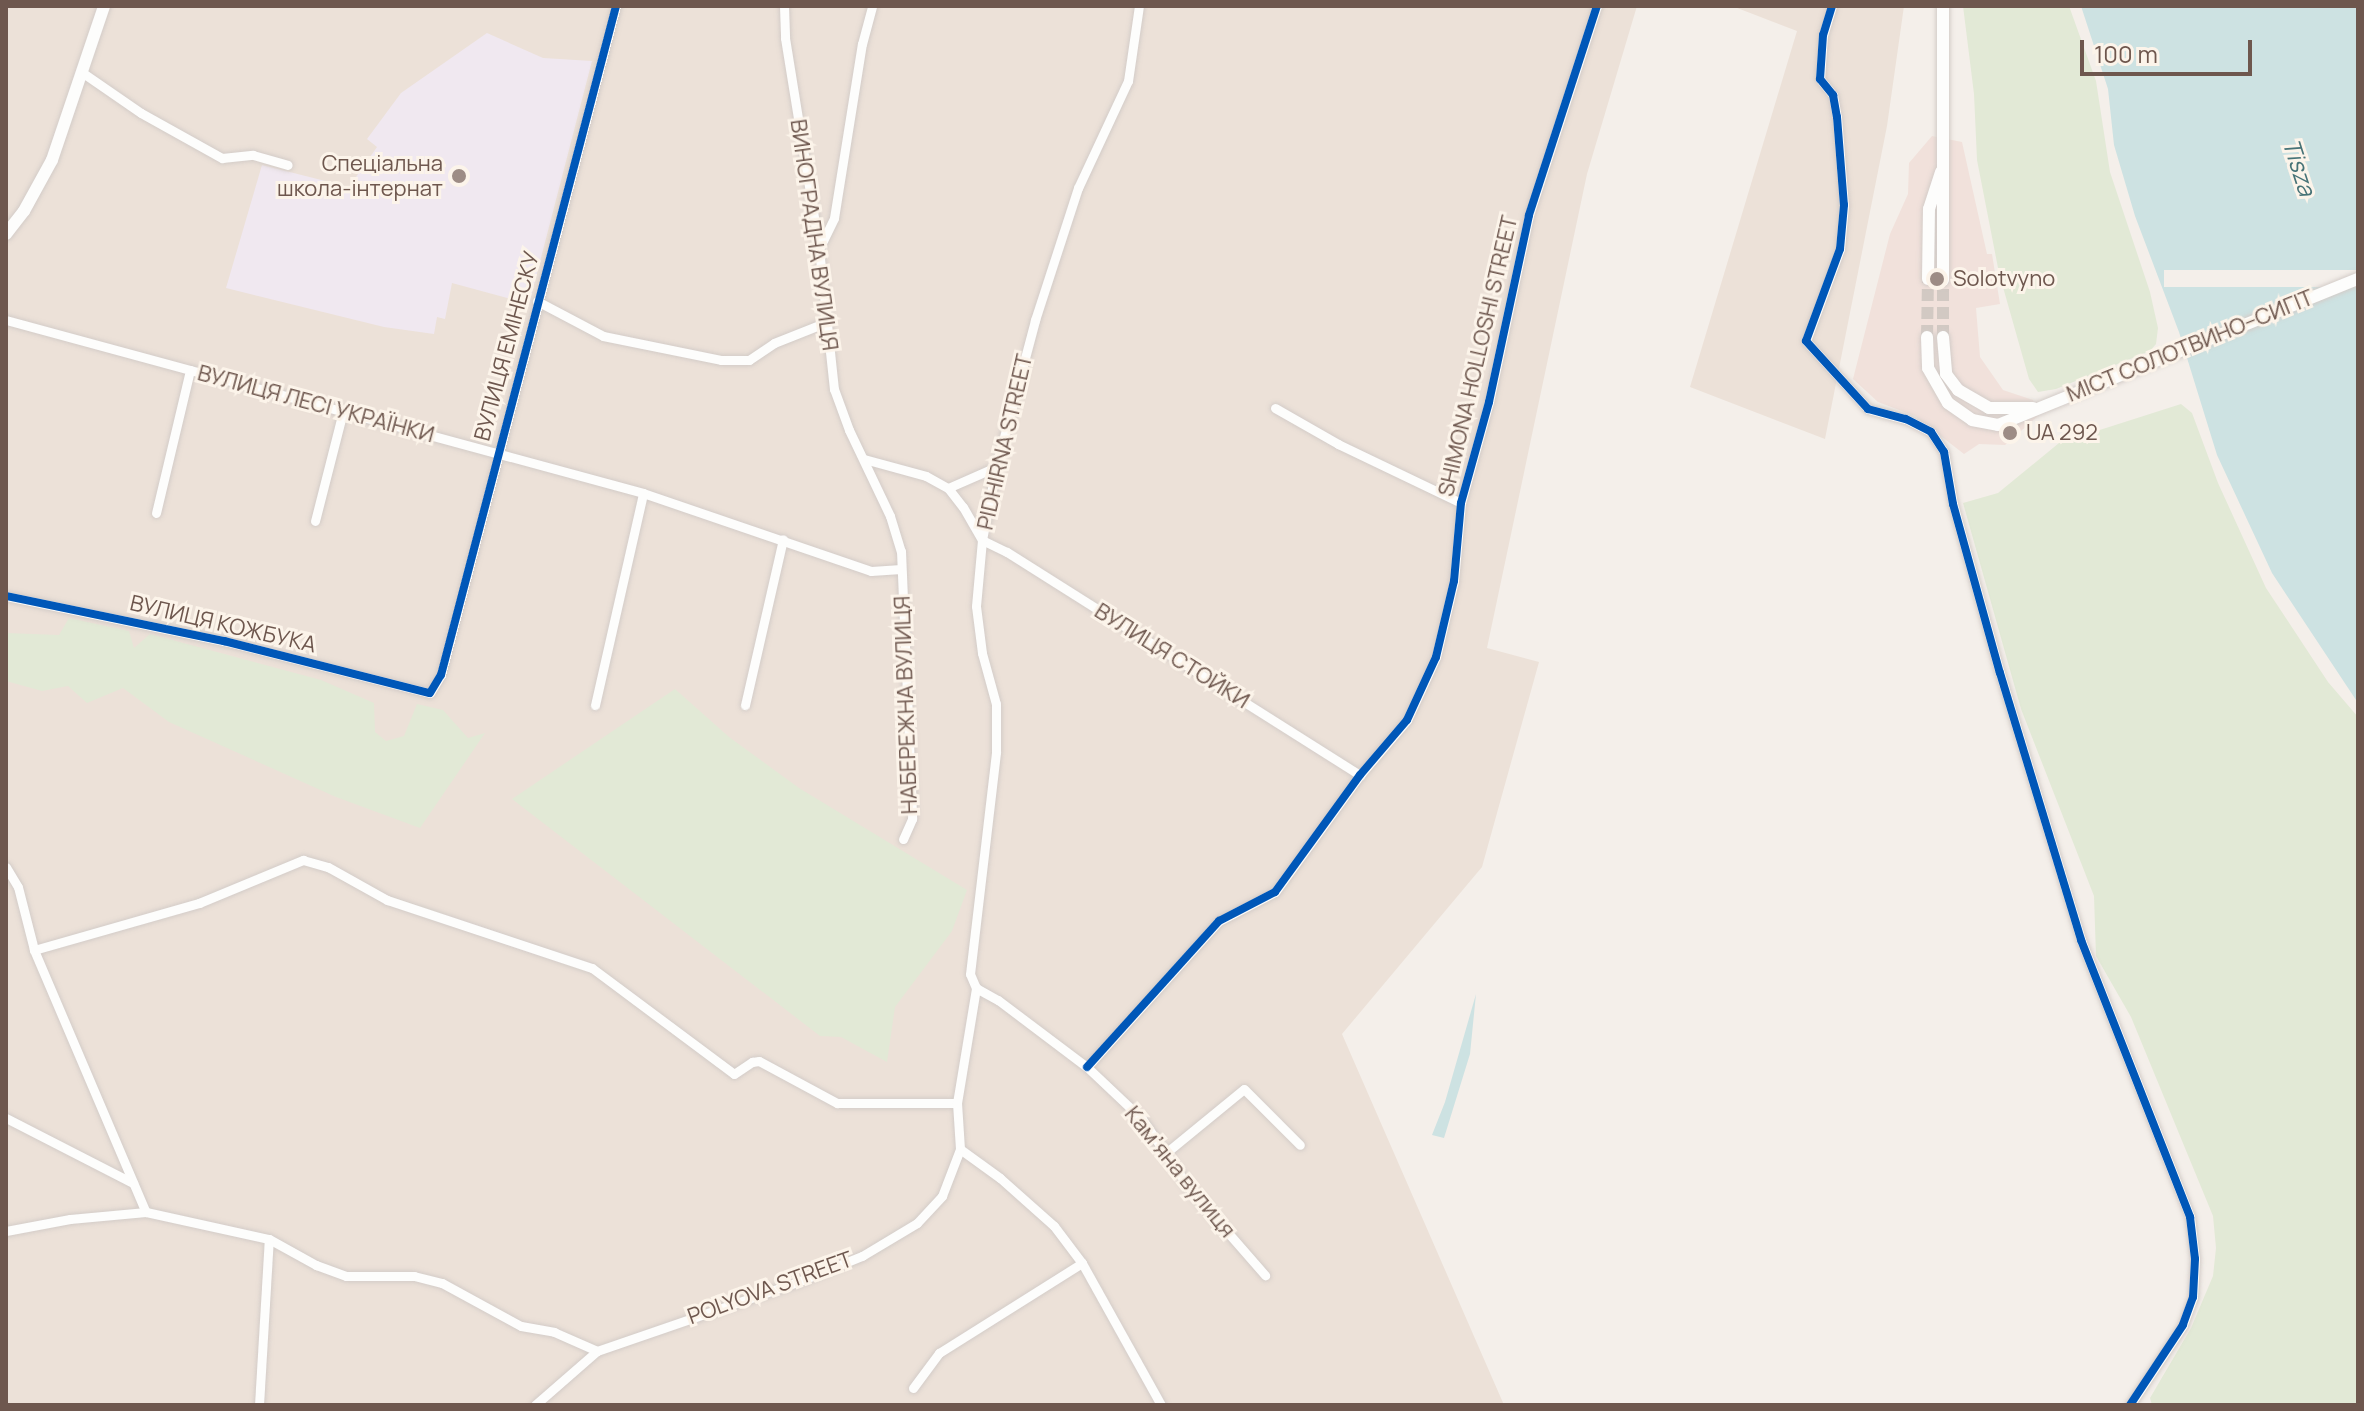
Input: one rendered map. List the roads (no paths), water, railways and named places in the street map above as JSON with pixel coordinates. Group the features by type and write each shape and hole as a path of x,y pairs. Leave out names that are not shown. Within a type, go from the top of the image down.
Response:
{"street":[{"path":"6,234 24,211 52,160 104,6"},
{"name":"ВУЛИЦЯ ЕМІНЕСКУ","path":"430,693 441,675 616,6"},
{"name":"ВИНОГРАДНА ВУЛИЦЯ","path":"784,6 785,38 819,249 834,389 890,516 901,551 901,569"},
{"name":"PIDHIRNA STREET","path":"976,988 970,974 996,752 996,704 982,653 976,606 982,540 996,467 1035,320 1078,188 1128,81 1139,6"},
{"name":"SHIMONA HOLLOSHI STREET","path":"1087,1067 1219,921 1275,892 1360,775 1407,720 1436,657 1454,581 1461,503 1489,402 1529,215 1597,6"},
{"path":"1832,6 1823,35 1820,79 1833,95 1844,205 1840,249 1806,341 1868,409 1906,419 1931,432 1944,452 1953,504 2081,940 2190,1217 2195,1259 2193,1297 2183,1325 2130,1405"},
{"path":"1943,6 1943,280"},
{"path":"819,249 834,218 868,7"},
{"path":"83,73 141,113 222,158 253,155 288,165"},
{"path":"1928,279 1929,209 1945,161"},
{"name":"МІСТ СОЛОТВИНО–СИГІТ","path":"1927,337 1932,380 1948,403 1983,423 1998,425 2358,279"},
{"path":"537,301 603,336 721,360 749,360 774,343 827,322"},
{"name":"ВУЛИЦЯ ЛЕСІ УКРАЇНКИ","path":"6,320 643,493 871,571 901,569"},
{"path":"1943,337 1946,374 1967,397 1989,408 2040,406"},
{"path":"156,513 190,370"},
{"path":"1275,408 1338,444 1461,503"},
{"path":"315,521 343,411"},
{"path":"864,459 926,476 948,488 982,540"},
{"path":"948,488 996,467"},
{"path":"595,705 643,493"},
{"path":"745,705 783,539"},
{"name":"ВУЛИЦЯ СТОЙКИ","path":"982,540 1007,552 1360,775"},
{"name":"НАБЕРЕЖНА ВУЛИЦЯ","path":"901,569 912,819 903,839"},
{"name":"ВУЛИЦЯ КОЖБУКА","path":"6,596 224,641 430,693"},
{"path":"34,950 199,903 303,860 328,867 387,900 592,968 734,1074 759,1061 837,1103 957,1103"},
{"path":"6,867 18,887 34,950 146,1212"},
{"name":"Камʼяна вулиця","path":"976,988 998,1000 1087,1067 1142,1119 1189,1188 1265,1275"},
{"name":"POLYOVA STREET","path":"535,1405 597,1351 800,1281 862,1256 917,1223 942,1196 960,1149 957,1103 976,988"},
{"path":"1167,1152 1244,1089 1300,1145"},
{"path":"6,1118 133,1183"},
{"path":"960,1149 1000,1178 1054,1226 1082,1263 1161,1405"},
{"path":"6,1231 70,1219 146,1212 269,1239 316,1265 346,1276 414,1276 442,1283 521,1326 554,1332 597,1351"},
{"path":"259,1405 269,1239"},
{"path":"913,1388 939,1353 1082,1263"}],"water":[{"name":"Tisza","path":"2081,6 2358,6 2358,703 2272,573 2217,455 2179,332 2135,216 2114,145 2108,89"},
{"path":"1476,994 1470,1054 1444,1138 1432,1135 1445,1102"}],"tunnel":[{"path":"1927,337 1928,279"},
{"path":"1943,280 1943,337"}],"place":[{"name":"Спеціальна школа-інтернат","path":"459,176"},
{"name":"Solotvyno","path":"1937,279"},
{"name":"UA 292","path":"2010,433"}]}
